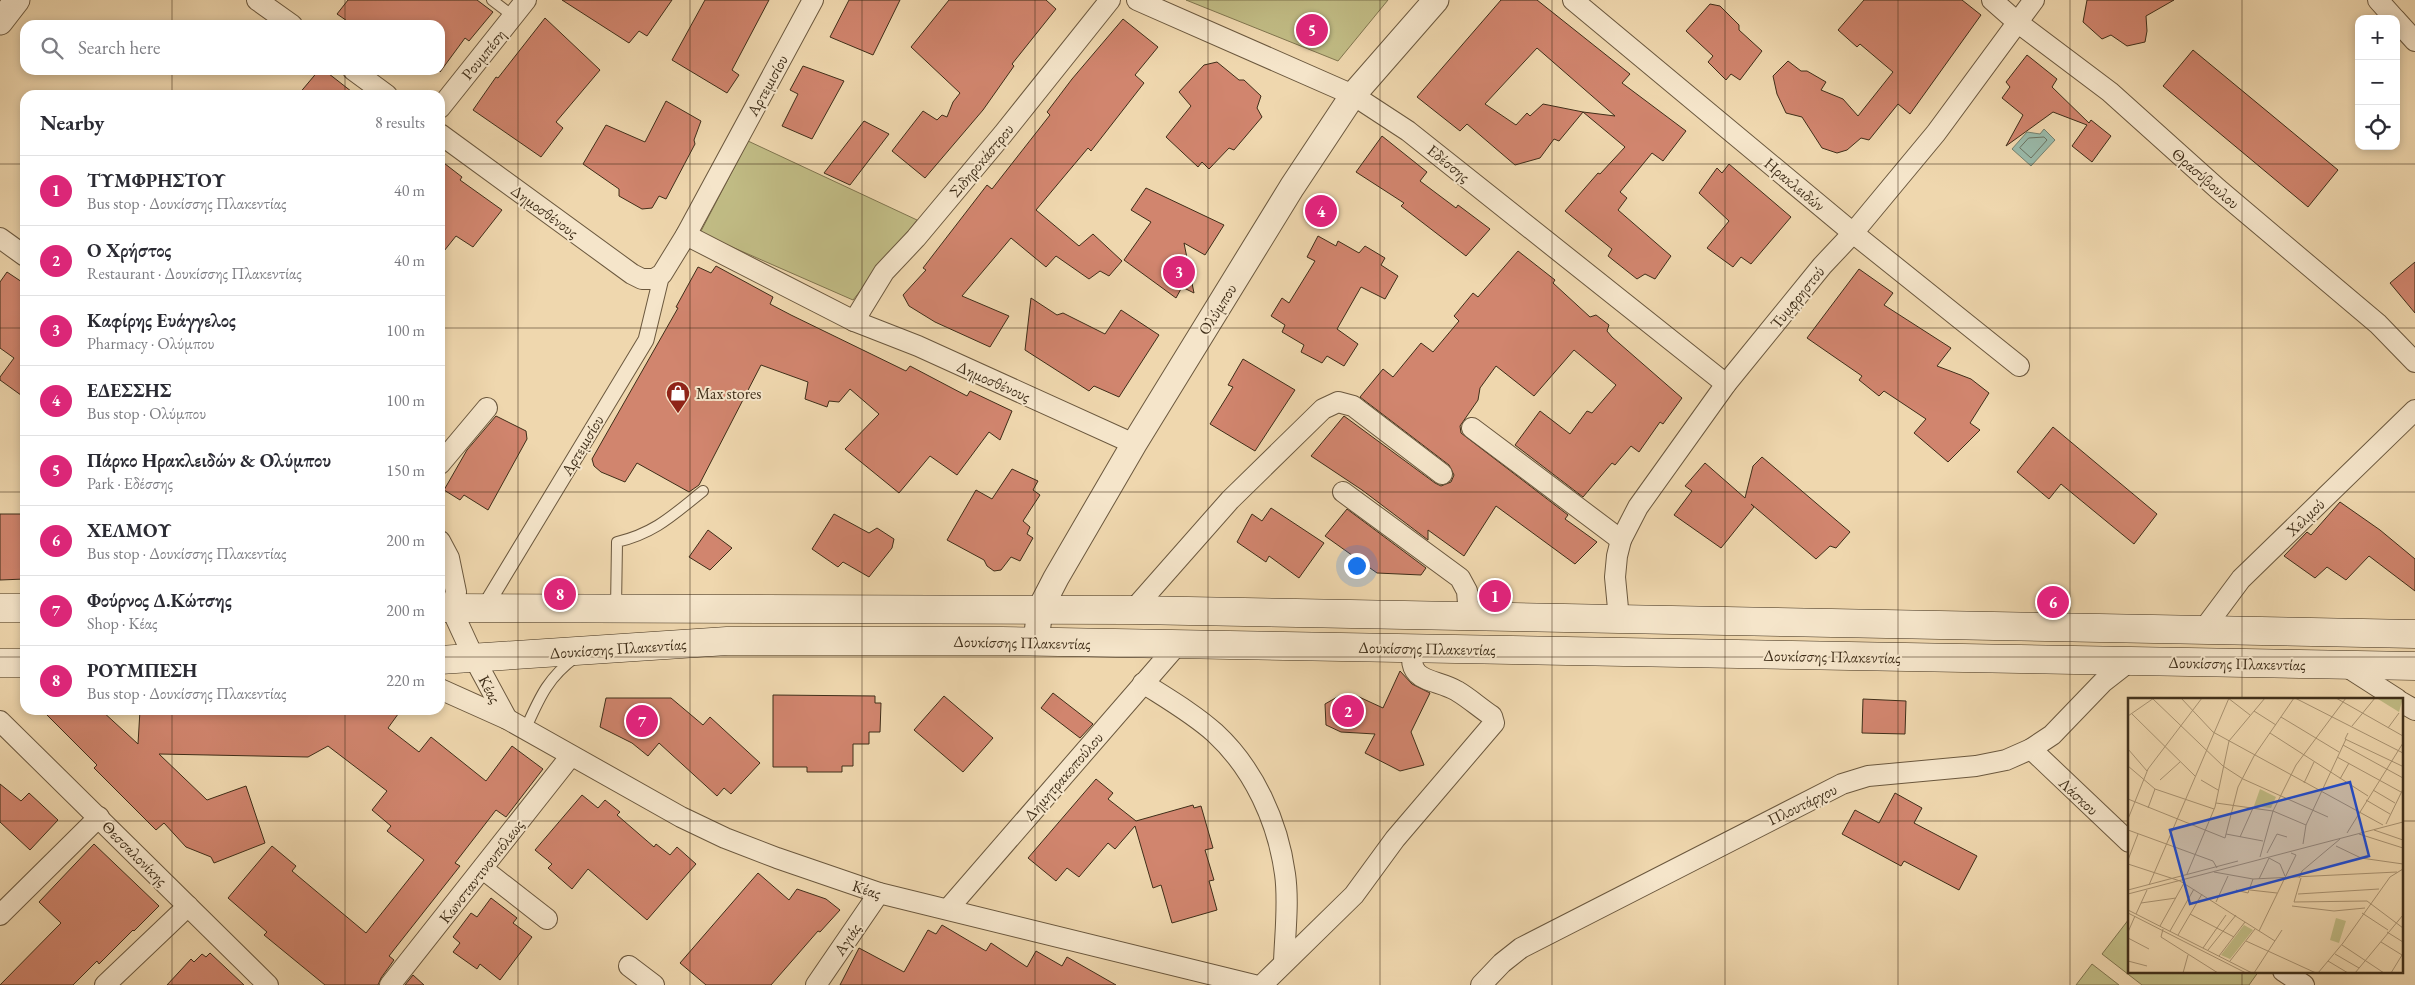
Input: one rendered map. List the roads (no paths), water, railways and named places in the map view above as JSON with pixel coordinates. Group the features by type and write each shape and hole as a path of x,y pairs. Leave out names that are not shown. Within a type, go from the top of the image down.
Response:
{"main road":[{"path":"0,608 20,608"},
{"name":"Δουκίσσης Πλακεντίας","path":"445,608 1133,610 2415,634"},
{"name":"Δουκίσσης Πλακεντίας","path":"445,660 727,641 1036,641 2415,666"},
{"path":"0,663 20,663"}],"street":[{"path":"0,22 17,0"},
{"path":"257,0 285,20"},
{"name":"Ρουμπέση","path":"445,102 526,0"},
{"name":"Αρτεμισίου","path":"484,608 646,340 658,276 686,236 813,0"},
{"name":"Σιδηροκάστρου","path":"854,321 884,272 990,149 1110,0"},
{"name":"Εδέσσης","path":"1137,0 1353,95 1408,130 1726,384"},
{"name":"Ολύμπου","path":"1036,641 1040,609 1134,444 1292,187 1353,95 1436,0"},
{"name":"Ηρακλειδών","path":"1573,0 1853,233 2019,366"},
{"name":"Θρασύβουλου","path":"1992,0 2017,22 2110,92 2218,189 2378,324 2415,362"},
{"name":"Τυμφρηστού","path":"1619,619 1616,577 1621,540 1638,507 1726,384 1822,266 1853,233 1936,133 2034,0"},
{"path":"2378,0 2392,15"},
{"path":"2400,24 2415,41"},
{"path":"360,75 380,90"},
{"name":"Δημοσθένους","path":"445,138 632,274 642,279 658,276"},
{"name":"Δημοσθένους","path":"686,236 854,321 918,346 1134,444"},
{"path":"0,238 20,252"},
{"path":"1133,610 1230,500 1283,446 1331,404 1345,402 1352,406 1442,474"},
{"path":"445,458 487,408"},
{"name":"Χελμού","path":"2202,630 2241,579 2415,410"},
{"path":"1472,428 1621,540"},
{"path":"1343,492 1460,578 1467,591 1469,616"},
{"path":"445,549 449,558 456,592 445,608"},
{"name":"Κέας","path":"445,608 507,719"},
{"name":"Δημητρακοπούλου","path":"948,909 1178,644"},
{"path":"1262,985 1354,895 1396,839 1494,723 1492,716 1456,690 1433,683 1419,675 1412,658 1413,648 1421,648"},
{"name":"Πλουτάρχου","path":"1481,985 1502,963 1521,948 1842,784 1868,776 1976,766 2006,760 2031,749 2052,735 2103,682 2130,661"},
{"path":"2344,665 2395,698"},
{"path":"1143,683 1189,713 1215,734 1242,764 1258,788 1280,842 1286,876 1284,962"},
{"name":"Κέας","path":"445,692 507,719 570,757 681,817 725,838 878,893 1254,985"},
{"path":"2402,703 2415,710"},
{"name":"Θεσσαλονίκης","path":"0,722 99,817 268,985"},
{"name":"Λάσκου","path":"2031,749 2128,841"},
{"name":"Κωνσταντινουπόλεως","path":"390,985 570,757"},
{"path":"0,915 99,817"},
{"path":"483,869 547,919"},
{"name":"Αγιάς","path":"816,985 878,893"},
{"path":"105,985 188,906"},
{"path":"629,966 654,985"},
{"path":"2285,972 2304,985"}],"lane":[{"path":"492,0 513,16"},
{"path":"616,609 617,542 639,537 655,528 703,491"},
{"path":"526,730 544,689 555,675 585,650"}],"water":[{"path":"2044,129 2055,140 2031,166 2012,149 2027,132 2040,134"}],"place":[{"name":"Πάρκο Ηρακλειδών & Ολύμπου","path":"1312,30"},
{"name":"ΕΔΕΣΣΗΣ","path":"1321,211"},
{"name":"Καφίρης Ευάγγελος","path":"1179,272"},
{"name":"Max stores","path":"678,414"},
{"name":"ΡΟΥΜΠΕΣΗ","path":"560,594"},
{"name":"ΤΥΜΦΡΗΣΤΟΥ","path":"1495,596"},
{"name":"ΧΕΛΜΟΥ","path":"2053,602"},
{"name":"Ο Χρήστος","path":"1348,711"},
{"name":"Φούρνος Δ.Κώτσης","path":"642,721"}]}
